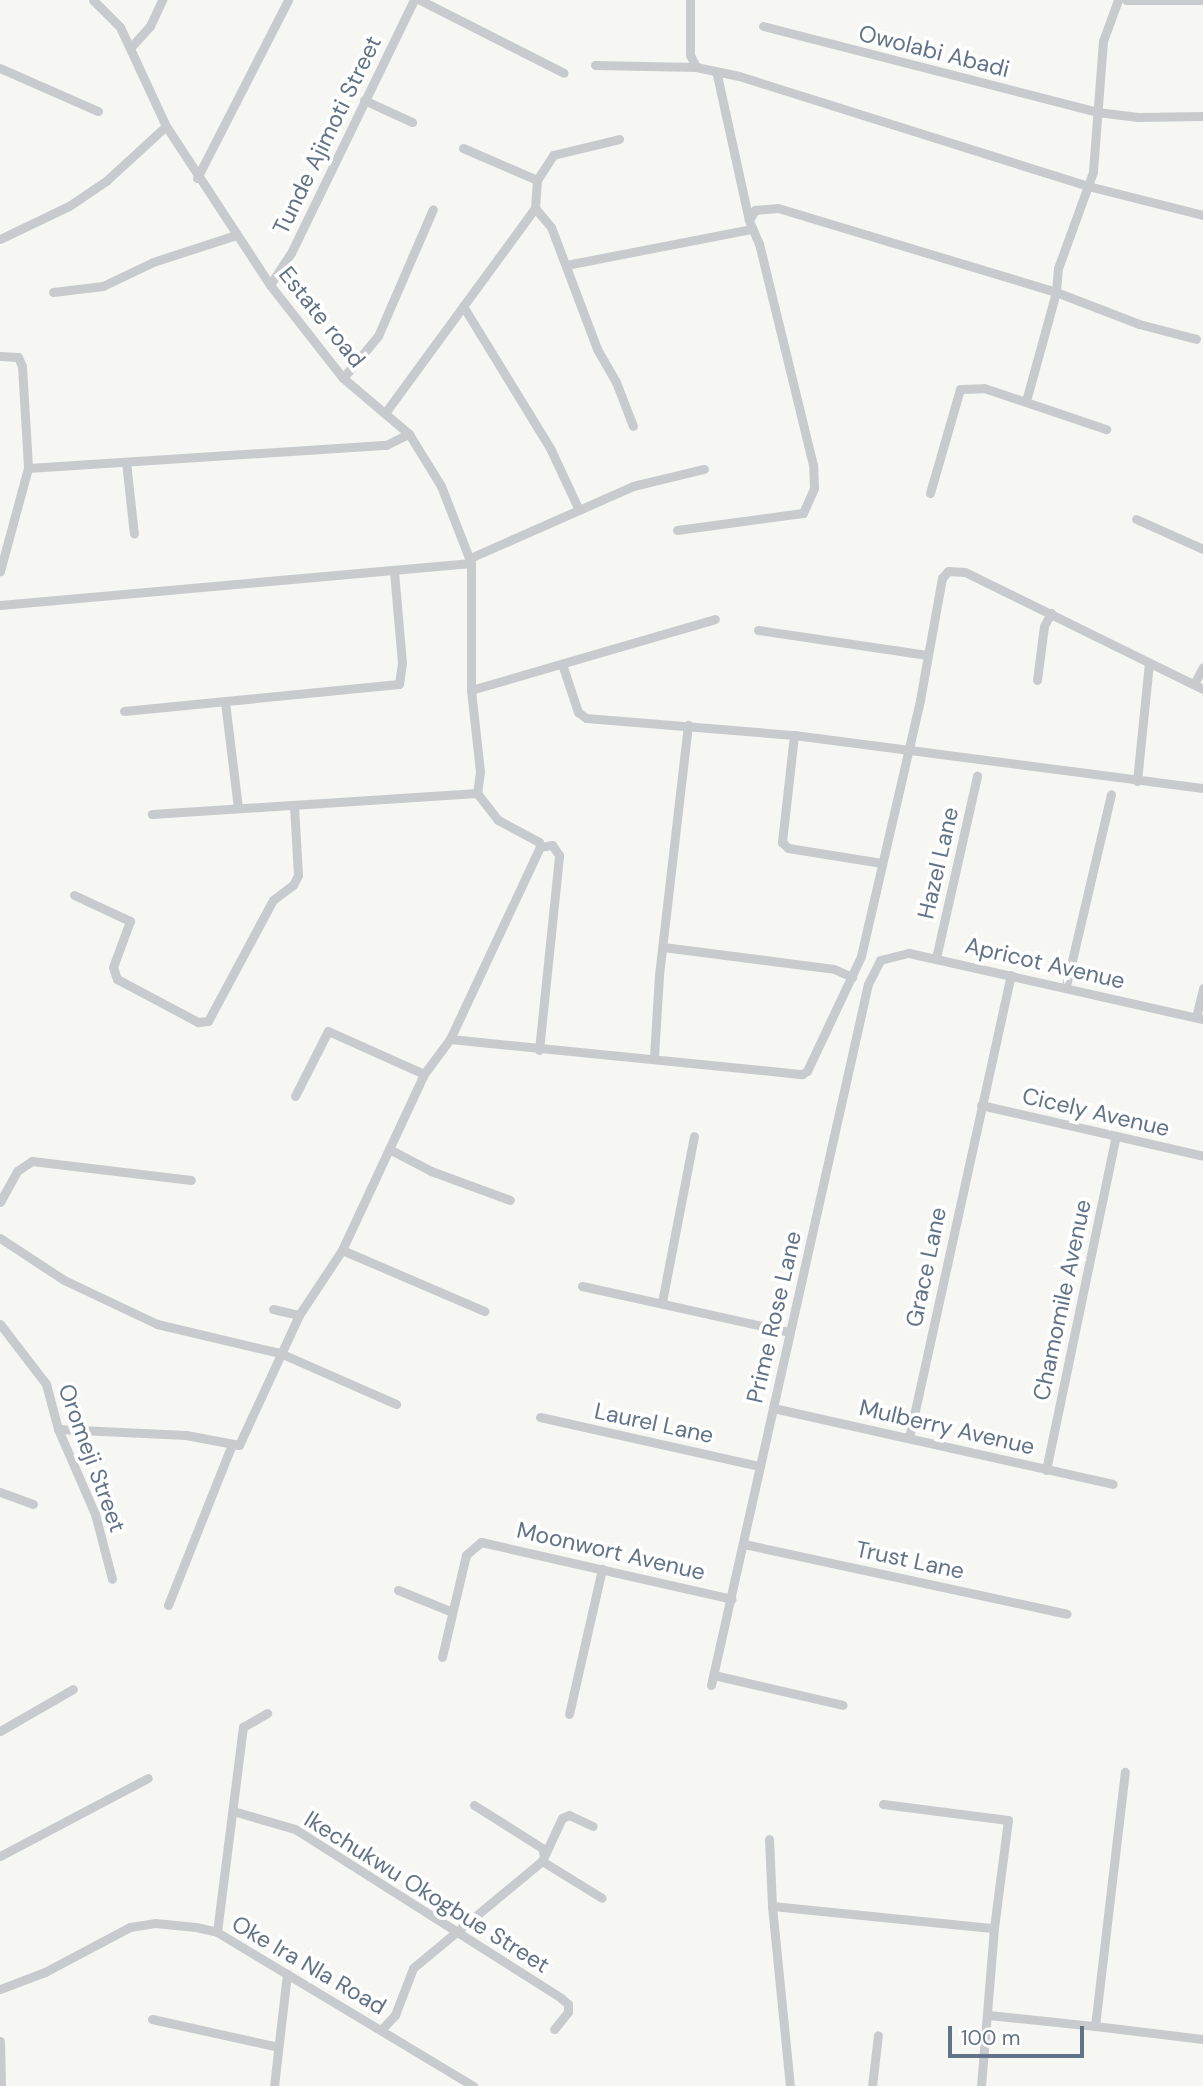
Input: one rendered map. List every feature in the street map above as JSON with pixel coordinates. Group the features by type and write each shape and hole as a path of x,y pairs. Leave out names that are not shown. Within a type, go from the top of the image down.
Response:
{"street":[{"name":"Estate road","path":"93,0 120,27 166,126 197,178 270,285 343,378 409,434 441,486 470,561 471,690 480,772 477,793"},
{"path":"131,47 150,26 162,0"},
{"path":"197,178 288,0"},
{"path":"417,0 564,73"},
{"name":"Tunde Ajimoti Street","path":"270,285 291,253 364,100 417,0"},
{"path":"690,0 690,55 696,67"},
{"path":"1026,401 1056,292 1058,268 1088,186 1103,41 1118,0"},
{"path":"1126,0 1203,0"},
{"name":"Owolabi Abadi","path":"762,26 1097,112 1138,117 1203,116"},
{"path":"595,65 696,67 717,75 739,76 1088,186 1203,215"},
{"path":"0,68 98,110"},
{"path":"677,530 803,513 814,488 813,465 763,257 750,224 717,75"},
{"path":"364,100 412,122"},
{"path":"0,239 87,193 166,126"},
{"path":"385,413 535,208 537,180 553,155 562,150 620,139"},
{"path":"463,148 537,180"},
{"path":"535,208 546,217 597,349 616,382 632,426"},
{"path":"750,224 755,210 778,208 1056,292 1139,324 1195,339"},
{"path":"343,378 378,336 433,209"},
{"path":"566,265 750,224"},
{"path":"53,292 103,286 153,262 236,235"},
{"path":"463,306 550,448 579,509"},
{"path":"0,356 18,357 22,366 28,468 0,571"},
{"path":"930,493 960,389 984,387 1106,429"},
{"path":"28,468 386,445 409,434"},
{"path":"126,462 134,534"},
{"path":"0,605 394,572 470,561 633,486 704,469"},
{"path":"1136,519 1203,549"},
{"path":"450,1039 539,1050 654,1058 802,1074 861,957 908,750 942,578 948,571 965,572 1198,686 1203,667"},
{"path":"124,711 399,684 402,663 394,572"},
{"path":"1037,680 1044,626 1051,613"},
{"path":"471,690 715,619"},
{"path":"758,630 927,655"},
{"path":"1137,781 1149,663"},
{"path":"562,664 578,712 586,718 794,735 1203,788"},
{"path":"225,702 238,808"},
{"path":"654,1058 663,947 688,725"},
{"path":"794,735 782,842 788,848 882,863"},
{"name":"Hazel Lane","path":"936,958 977,776"},
{"path":"58,1429 110,1435 187,1435 231,1447 239,1445 299,1315 342,1250 424,1074 450,1039 540,847 539,842 498,820 477,793 152,814"},
{"path":"1066,986 1111,794"},
{"path":"74,895 128,916 130,922 113,967 117,979 198,1021 208,1021 273,900 293,886 298,875 294,805"},
{"path":"539,1050 559,855 552,845 540,847"},
{"path":"663,947 810,965 852,977"},
{"name":"Apricot Avenue","path":"880,960 899,952 936,958 1200,1018"},
{"name":"Prime Rose Lane","path":"844,1705 713,1680 867,984 880,960"},
{"name":"Grace Lane","path":"909,1438 1011,975"},
{"path":"1200,1018 1203,988"},
{"path":"295,1097 328,1031 424,1074"},
{"name":"Cicely Avenue","path":"981,1105 1115,1139 1203,1156"},
{"path":"662,1302 694,1136"},
{"name":"Chamomile Avenue","path":"1046,1470 1115,1139"},
{"path":"389,1149 431,1171 510,1200"},
{"path":"0,1202 17,1171 32,1161 191,1180"},
{"path":"0,1238 64,1280 157,1324 280,1353 396,1404"},
{"path":"342,1250 484,1311"},
{"path":"582,1286 790,1332"},
{"path":"274,1309 299,1315"},
{"name":"Oromeji Street","path":"0,1324 46,1384 58,1429 95,1514 111,1578"},
{"name":"Mulberry Avenue","path":"773,1408 1113,1484"},
{"name":"Laurel Lane","path":"540,1417 760,1465"},
{"path":"168,1605 231,1447"},
{"path":"0,1492 33,1504"},
{"name":"Moonwort Avenue","path":"450,1611 466,1555 481,1542 732,1598"},
{"name":"Trust Lane","path":"744,1544 1067,1614"},
{"path":"569,1714 602,1569"},
{"path":"398,1590 450,1611 442,1657"},
{"path":"0,1731 73,1689"},
{"path":"217,1932 243,1727 267,1713"},
{"path":"1095,2026 1125,1772"},
{"path":"0,1856 148,1778"},
{"path":"883,1804 1008,1820 994,1928 981,2086"},
{"path":"474,1805 542,1848 543,1858"},
{"name":"Ikechukwu Okogbue Street","path":"233,1811 295,1829 568,2004 568,2012 554,2029"},
{"path":"382,2030 395,2015 414,1968 457,1935 543,1858 566,1814 593,1826"},
{"path":"769,1839 772,1906 790,2086"},
{"path":"543,1858 602,1898"},
{"path":"772,1906 994,1928"},
{"name":"Oke Ira Nla Road","path":"0,1989 45,1972 130,1927 177,1923 217,1932 473,2086"},
{"path":"274,2086 287,1974"},
{"path":"988,2015 1203,2039"},
{"path":"152,2019 278,2047"},
{"path":"872,2086 878,2035"},
{"path":"0,2041 1,2086"}]}
